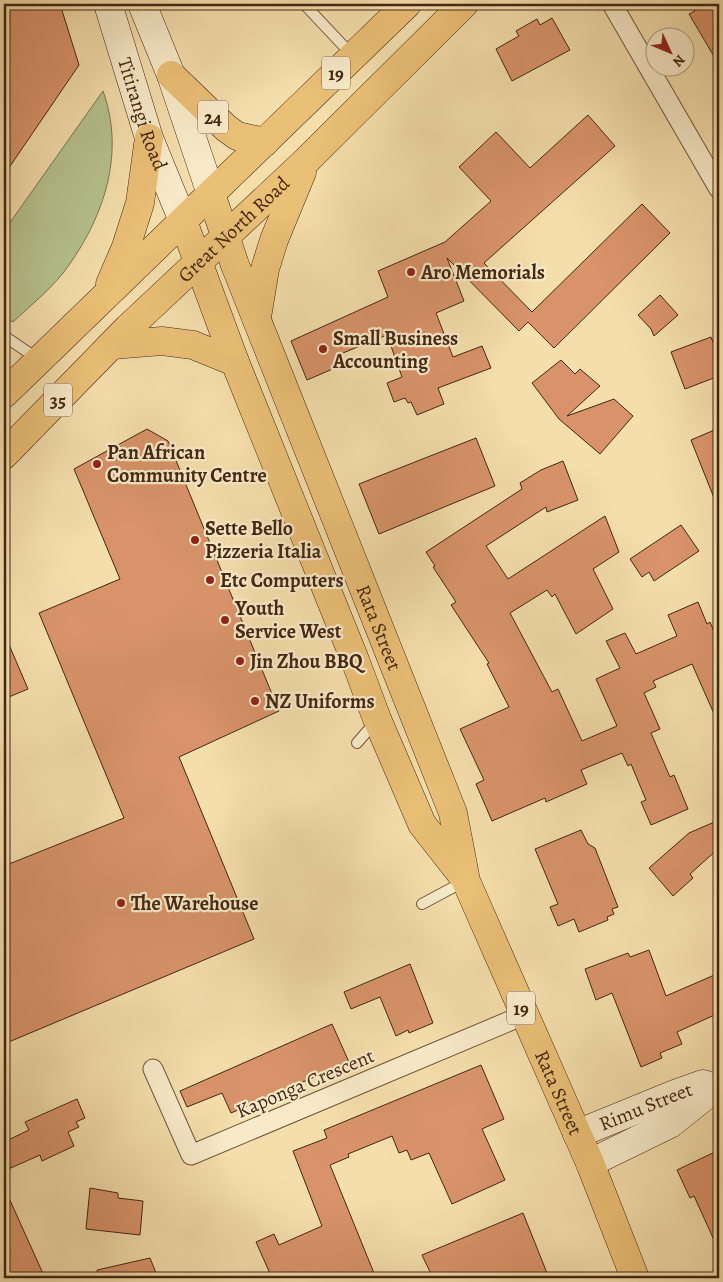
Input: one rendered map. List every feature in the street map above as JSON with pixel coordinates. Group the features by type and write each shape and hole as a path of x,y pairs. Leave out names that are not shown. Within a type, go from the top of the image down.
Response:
{"main road":[{"name":"Titirangi Road","path":"108,4 149,138 183,221"},
{"name":"Titirangi Road","path":"142,4 171,75 211,194"},
{"name":"Great North Road","path":"4,394 105,294 407,4"},
{"name":"Great North Road","path":"4,455 112,345 306,161 464,4"},
{"name":"24","path":"171,75 226,128 237,136 265,142"},
{"path":"105,294 126,247 140,203 149,138"},
{"path":"257,317 265,270 274,240 306,161"},
{"name":"19","path":"211,194 226,237"},
{"name":"19","path":"183,221 199,264"},
{"name":"Rata Street","path":"226,237 453,812 466,881 590,1163 634,1278"},
{"name":"Rata Street","path":"199,264 234,362 355,660 377,719 422,824 466,881"},
{"path":"112,345 162,341 194,345 234,362"},
{"name":"Rimu Street","path":"577,1134 703,1084 716,1086"},
{"name":"Rimu Street","path":"590,1163 670,1124 716,1086"}],"street":[{"path":"612,4 719,189"},
{"name":"Kaponga Crescent","path":"153,1069 191,1155 524,1014"}],"lane":[{"path":"304,4 354,56"},
{"path":"4,336 38,359"},
{"path":"357,743 377,719"},
{"path":"422,904 466,881"}],"green space":[{"path":"103,91 112,137 111,159 108,182 93,225 82,245 57,281 13,322 4,317 4,231"}],"building":[{"path":"4,4 60,4 79,65 4,175"},
{"path":"690,4 719,4 719,65 689,14 695,11"},
{"path":"552,18 570,50 512,81 496,49 519,36 516,31 537,19 540,25"},
{"path":"588,115 615,146 484,263 532,312 642,204 670,233 554,348 528,322 519,331 447,258 464,301 436,313 453,357 482,346 491,368 438,388 444,404 417,415 411,402 408,403 405,398 394,402 387,383 402,377 387,335 338,355 342,365 307,380 291,341 388,297 378,271 445,242 491,201 459,167 496,132 530,168"},
{"path":"660,295 678,315 654,336 651,329 638,315"},
{"path":"711,337 719,357 719,376 685,389 671,352"},
{"path":"561,360 575,374 580,369 600,386 567,416 614,399 633,416 600,454 559,419 532,383"},
{"path":"719,428 719,508 718,508 691,440"},
{"path":"147,429 168,441 279,711 179,757 254,939 4,1044 4,866 124,818 39,613 120,579 74,469"},
{"path":"476,438 495,486 379,534 359,484"},
{"path":"563,461 578,500 547,512 546,507 486,546 508,579 605,516 619,552 593,569 613,609 576,634 555,594 552,597 547,590 510,613 552,692 558,689 582,741 617,726 596,679 620,668 606,641 625,633 636,654 677,636 668,615 698,602 707,624 710,622 719,643 719,725 692,664 653,681 656,687 644,693 660,729 651,733 670,777 674,775 688,809 651,825 641,802 646,800 631,764 628,766 622,753 581,770 587,784 546,802 545,798 492,821 476,784 484,780 460,729 509,707 487,664 489,663 451,605 456,602 433,567 435,566 426,552 522,489 520,483 541,470"},
{"path":"681,525 699,551 654,581 649,572 642,577 630,559"},
{"path":"4,633 28,689 4,699"},
{"path":"719,820 719,848 690,874 693,878 673,896 649,868 689,833"},
{"path":"581,830 588,844 595,848 618,907 612,909 614,914 607,917 608,920 579,932 574,919 558,926 550,907 558,904 535,849"},
{"path":"649,950 666,996 719,973 719,1013 677,1032 682,1044 660,1053 662,1058 641,1067 612,993 596,1000 585,969 628,953 630,957"},
{"path":"410,964 433,1023 409,1033 408,1030 396,1036 380,997 351,1009 344,992"},
{"path":"332,1024 349,1062 231,1113 222,1093 187,1107 180,1091"},
{"path":"481,1065 504,1119 482,1129 505,1180 452,1204 429,1153 411,1160 407,1150 399,1153 392,1136 348,1154 349,1157 330,1165 376,1278 272,1278 256,1242 274,1234 279,1245 322,1226 293,1151 327,1138 324,1130"},
{"path":"77,1099 85,1118 76,1122 79,1127 68,1132 74,1146 42,1161 40,1155 4,1171 4,1142 29,1130 25,1122"},
{"path":"719,1150 719,1251 694,1196 690,1198 677,1170"},
{"path":"4,1187 45,1278 4,1278"},
{"path":"90,1188 118,1193 118,1198 143,1201 140,1235 86,1229"},
{"path":"523,1213 549,1278 433,1278 422,1255"},
{"path":"150,1258 158,1278 98,1278 97,1270"}],"place":[{"name":"Aro Memorials","path":"411,272"},
{"name":"Small Business Accounting","path":"323,349"},
{"name":"Pan African Community Centre","path":"97,464"},
{"name":"Sette Bello Pizzeria Italia","path":"195,540"},
{"name":"Etc Computers","path":"210,580"},
{"name":"Youth Service West","path":"225,620"},
{"name":"Jin Zhou BBQ","path":"240,661"},
{"name":"NZ Uniforms","path":"255,701"},
{"name":"The Warehouse","path":"121,903"}]}
